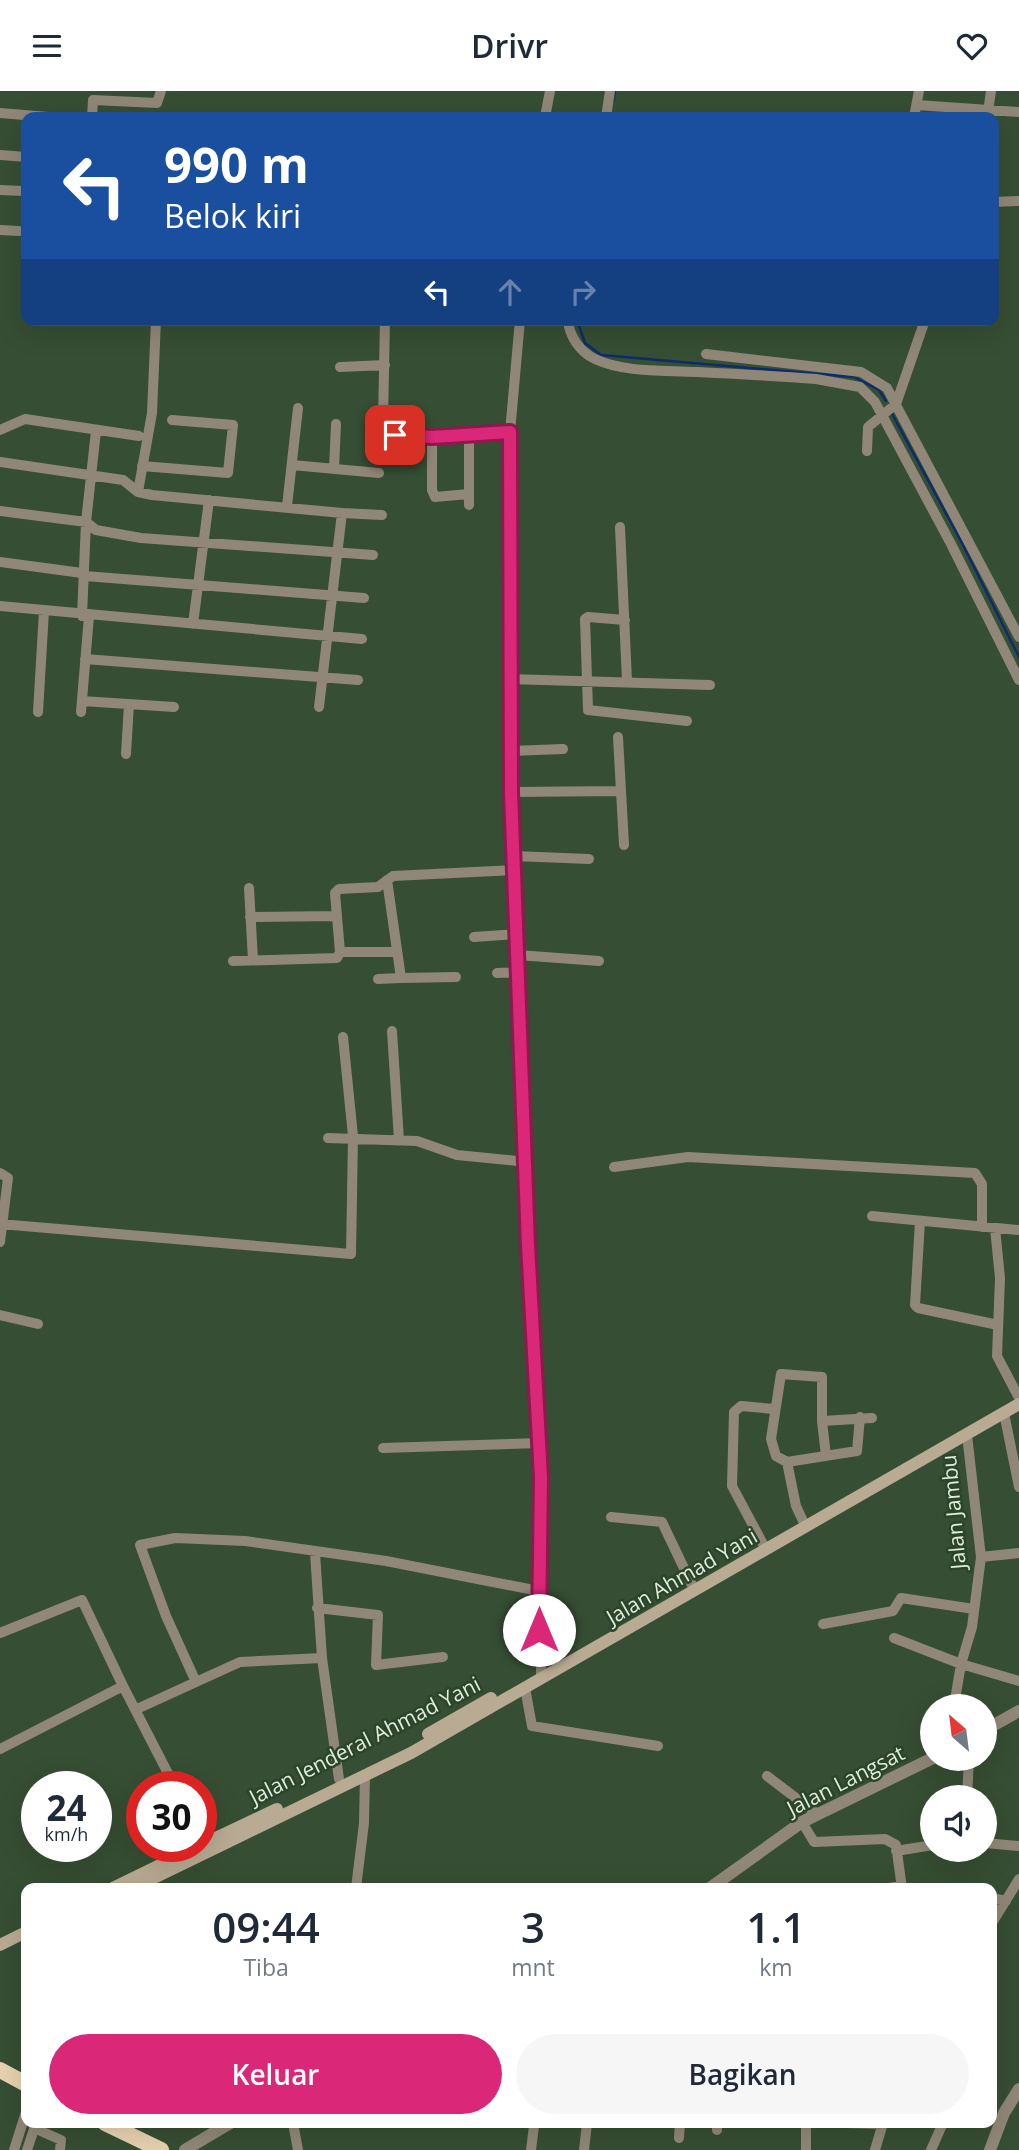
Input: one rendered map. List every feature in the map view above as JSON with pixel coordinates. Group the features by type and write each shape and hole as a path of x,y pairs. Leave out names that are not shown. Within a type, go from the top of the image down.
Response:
{"highway":[{"path":"0,2070 21,2081"},
{"path":"116,2128 161,2150"}],"main road":[{"path":"899,1470 1019,1396"},
{"name":"Jalan Ahmad Yani","path":"143,1883 422,1747 525,1688 540,1675 1019,1404"},
{"name":"Jalan Jenderal Ahmad Yani","path":"217,1836 408,1746 540,1675 691,1584 798,1527"},
{"name":"Jalan Jenderal Ahmad Yani","path":"123,1883 164,1862"},
{"path":"0,1945 21,1934"},
{"path":"0,1954 21,1944"}],"street":[{"path":"92,112 93,100 122,96 157,103 161,91"},
{"path":"546,112 550,91"},
{"path":"607,112 610,91"},
{"path":"915,112 919,91"},
{"path":"991,91 988,112 1019,112"},
{"path":"917,105 946,112"},
{"path":"0,113 21,115"},
{"path":"0,155 21,157"},
{"path":"0,190 21,191"},
{"path":"999,202 1019,201"},
{"path":"0,230 19,231"},
{"path":"138,492 152,413 156,326"},
{"path":"385,326 386,427 400,437 510,432"},
{"path":"519,326 510,432 509,679 518,972 539,1443 540,1675"},
{"path":"569,326 580,347 593,358 608,363 638,368 842,382 865,390 889,409 1019,637"},
{"path":"867,450 866,432 889,409 923,326"},
{"path":"706,354 860,372 887,388 889,409 1019,680"},
{"path":"340,367 384,365"},
{"path":"288,506 298,408"},
{"path":"0,430 25,419 139,436"},
{"path":"142,466 228,473 233,425 173,420"},
{"path":"334,469 336,425"},
{"path":"96,431 83,575 86,616 82,707 129,704 174,707"},
{"path":"432,437 432,490 435,497 469,499 469,435"},
{"path":"0,462 123,480 138,492 382,515"},
{"path":"292,465 379,473"},
{"path":"193,624 209,500"},
{"path":"0,512 86,521 96,530 203,543 373,555"},
{"path":"319,706 342,513"},
{"path":"620,527 627,681"},
{"path":"0,562 83,575 364,598"},
{"path":"0,608 362,639"},
{"path":"38,712 44,611"},
{"path":"625,620 586,618 589,711 687,722"},
{"path":"85,659 358,680"},
{"path":"509,679 710,685"},
{"path":"126,754 129,704"},
{"path":"618,737 624,845"},
{"path":"511,751 564,749"},
{"path":"511,792 620,791"},
{"path":"514,856 589,859"},
{"path":"233,961 334,959 340,952 338,889 378,887 393,876 514,870"},
{"path":"387,880 401,978"},
{"path":"249,888 253,960"},
{"path":"250,917 337,916"},
{"path":"474,937 517,934"},
{"path":"340,952 397,952"},
{"path":"518,955 599,961"},
{"path":"498,973 518,972"},
{"path":"377,979 456,977"},
{"path":"392,1031 399,1140"},
{"path":"2,1225 351,1254 353,1136 343,1037"},
{"path":"328,1138 353,1136 420,1141 457,1155 527,1162"},
{"path":"614,1167 688,1157 975,1173 982,1184 982,1227"},
{"path":"0,1173 8,1178 0,1241"},
{"path":"872,1216 1019,1230"},
{"path":"920,1221 915,1305 918,1308 998,1325"},
{"path":"995,1228 1000,1277 997,1356 1019,1396"},
{"path":"0,1315 38,1324"},
{"path":"826,1456 822,1422 823,1382 820,1375 781,1374 771,1439 776,1456 787,1462 826,1456 859,1449 860,1417"},
{"path":"763,1544 732,1486 734,1412 741,1406 774,1409"},
{"path":"1004,1413 1019,1487"},
{"path":"822,1422 872,1418"},
{"name":"Jalan Jambu","path":"956,1694 961,1664 972,1627 981,1557 967,1435"},
{"path":"383,1448 539,1443"},
{"path":"787,1462 798,1527"},
{"path":"611,1517 662,1522 691,1584"},
{"path":"196,1682 166,1616 140,1545 175,1538 245,1541 386,1561 539,1591"},
{"path":"315,1553 322,1658 339,1779"},
{"path":"981,1557 1019,1553"},
{"path":"823,1624 893,1611 902,1597 974,1609"},
{"path":"0,1633 82,1600 168,1771"},
{"path":"317,1608 378,1615 376,1665 443,1657"},
{"path":"894,1638 961,1664 1019,1681"},
{"path":"137,1709 240,1662 322,1658"},
{"path":"0,1749 123,1686"},
{"path":"525,1688 532,1726 658,1746"},
{"path":"998,1723 1019,1711"},
{"name":"Jalan Langsat","path":"716,1883 802,1822 920,1764"},
{"path":"357,1883 364,1823 365,1775"},
{"path":"768,1776 817,1814"},
{"path":"802,1822 814,1842 885,1839 896,1845 901,1883"},
{"path":"997,1844 1019,1846"},
{"path":"897,1851 920,1847"},
{"path":"997,1915 1019,1879"},
{"path":"997,1899 1006,1901"},
{"path":"990,2150 1004,2113 1019,2089"},
{"path":"14,2150 21,2128"},
{"path":"27,2150 34,2128"},
{"path":"40,2128 61,2140 60,2150"},
{"path":"185,2150 222,2128"},
{"path":"294,2128 298,2150"},
{"path":"530,2150 534,2128"},
{"path":"584,2150 586,2128"},
{"path":"678,2138 679,2128"},
{"path":"806,2128 806,2150"},
{"path":"875,2150 882,2128"},
{"path":"931,2150 941,2128"}],"waterway":[{"path":"613,101 615,91"},
{"path":"579,326 585,343 601,355 854,377 879,390 886,401"},
{"path":"891,412 961,541 1019,657"}],"route":[{"path":"395,435 432,437 510,432 511,792 527,1162 528,1245 541,1477 539,1630"}]}
